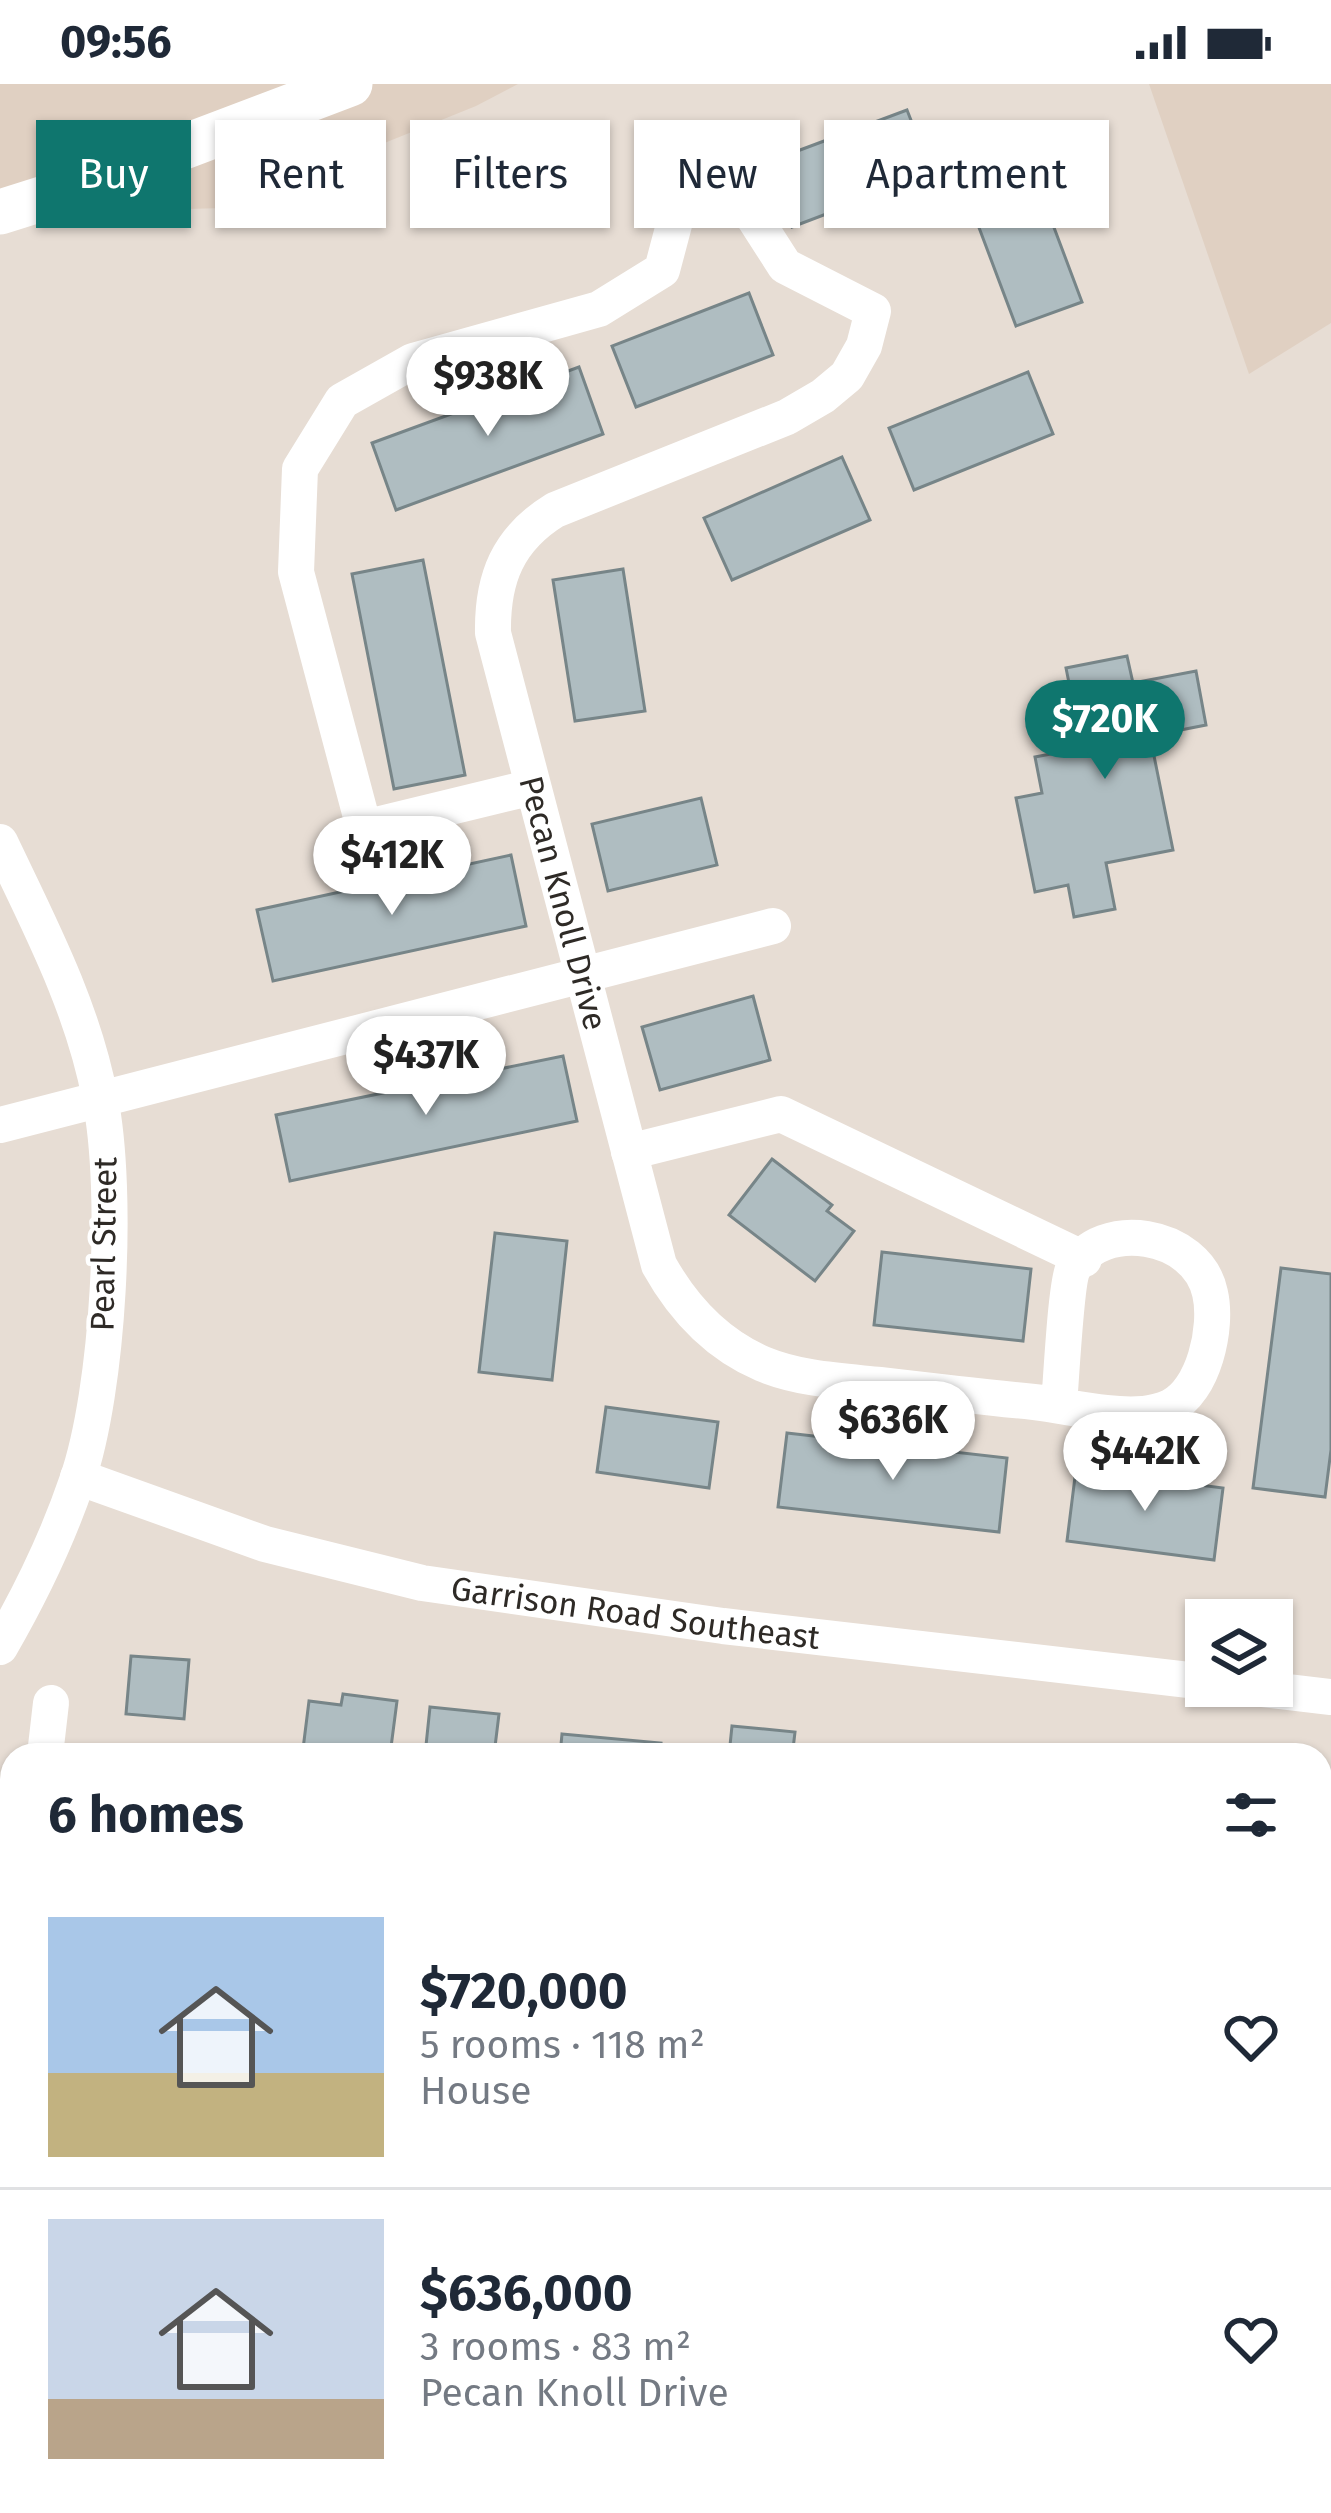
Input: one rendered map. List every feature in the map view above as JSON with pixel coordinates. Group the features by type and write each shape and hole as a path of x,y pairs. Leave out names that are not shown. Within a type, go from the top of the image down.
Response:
{"main road":[{"path":"0,212 350,84"}],"street":[{"name":"Pecan Knoll Drive","path":"533,787 364,828 296,572 300,469 342,401 413,362 599,309 662,270 680,202 724,171 785,266 873,311 864,346 848,376 787,417 555,510 532,524 514,543 492,598 493,633 659,1265 677,1297 700,1323 763,1364 808,1377 1143,1414 1172,1406 1194,1387 1206,1358 1212,1300 1205,1273 1189,1254 1159,1240 1129,1238 1093,1249 1084,1259"},
{"name":"Pearl Street","path":"0,842 54,956 80,1024 101,1100 108,1260 98,1372 79,1478 0,1647"},
{"path":"0,1125 773,926"},
{"path":"629,1152 781,1114 1084,1259 1073,1269 1059,1405"},
{"name":"Garrison Road Southeast","path":"79,1478 266,1544 422,1583 701,1623 1185,1680"},
{"path":"1293,1693 1331,1697"},
{"path":"47,1743 51,1703"}],"shaded area":[{"path":"0,84 518,84 441,120 410,120 410,133 386,142 386,120 215,120 215,208 191,209 191,120 36,120 36,213 0,214"},
{"path":"1149,84 1331,84 1331,323 1249,374"}],"building":[{"path":"907,110 911,120 880,120"},
{"path":"824,141 824,215 800,224 800,150"},
{"path":"979,228 1054,228 1082,302 1016,326"},
{"path":"749,293 773,355 636,407 612,346"},
{"path":"579,367 603,434 396,510 372,443"},
{"path":"1028,372 1053,434 914,490 889,428"},
{"path":"842,457 870,520 732,580 704,518"},
{"path":"423,560 465,775 394,789 352,574"},
{"path":"623,569 645,711 575,721 553,580"},
{"path":"1127,656 1133,683 1196,671 1206,725 1150,736 1173,850 1106,863 1115,909 1074,917 1068,885 1035,892 1016,798 1042,793 1035,757 1082,748 1066,668"},
{"path":"701,798 717,865 608,891 592,824"},
{"path":"511,855 526,926 273,981 257,910"},
{"path":"753,996 770,1060 660,1090 642,1027"},
{"path":"563,1056 577,1121 290,1181 276,1115"},
{"path":"772,1159 832,1205 827,1211 854,1231 815,1281 729,1215"},
{"path":"495,1233 567,1241 552,1380 479,1372"},
{"path":"882,1252 1031,1269 1023,1341 874,1325"},
{"path":"1281,1268 1331,1274 1331,1450 1325,1497 1253,1488"},
{"path":"606,1407 718,1422 709,1488 597,1472"},
{"path":"787,1433 1007,1458 999,1532 778,1507"},
{"path":"1076,1469 1223,1488 1214,1560 1067,1541"},
{"path":"131,1656 189,1660 184,1719 126,1714"},
{"path":"343,1694 397,1701 392,1743 304,1743 309,1701 341,1705"},
{"path":"430,1707 499,1714 495,1743 426,1743"},
{"path":"732,1726 795,1732 794,1743 730,1743"},
{"path":"562,1734 661,1743 561,1743"}]}
